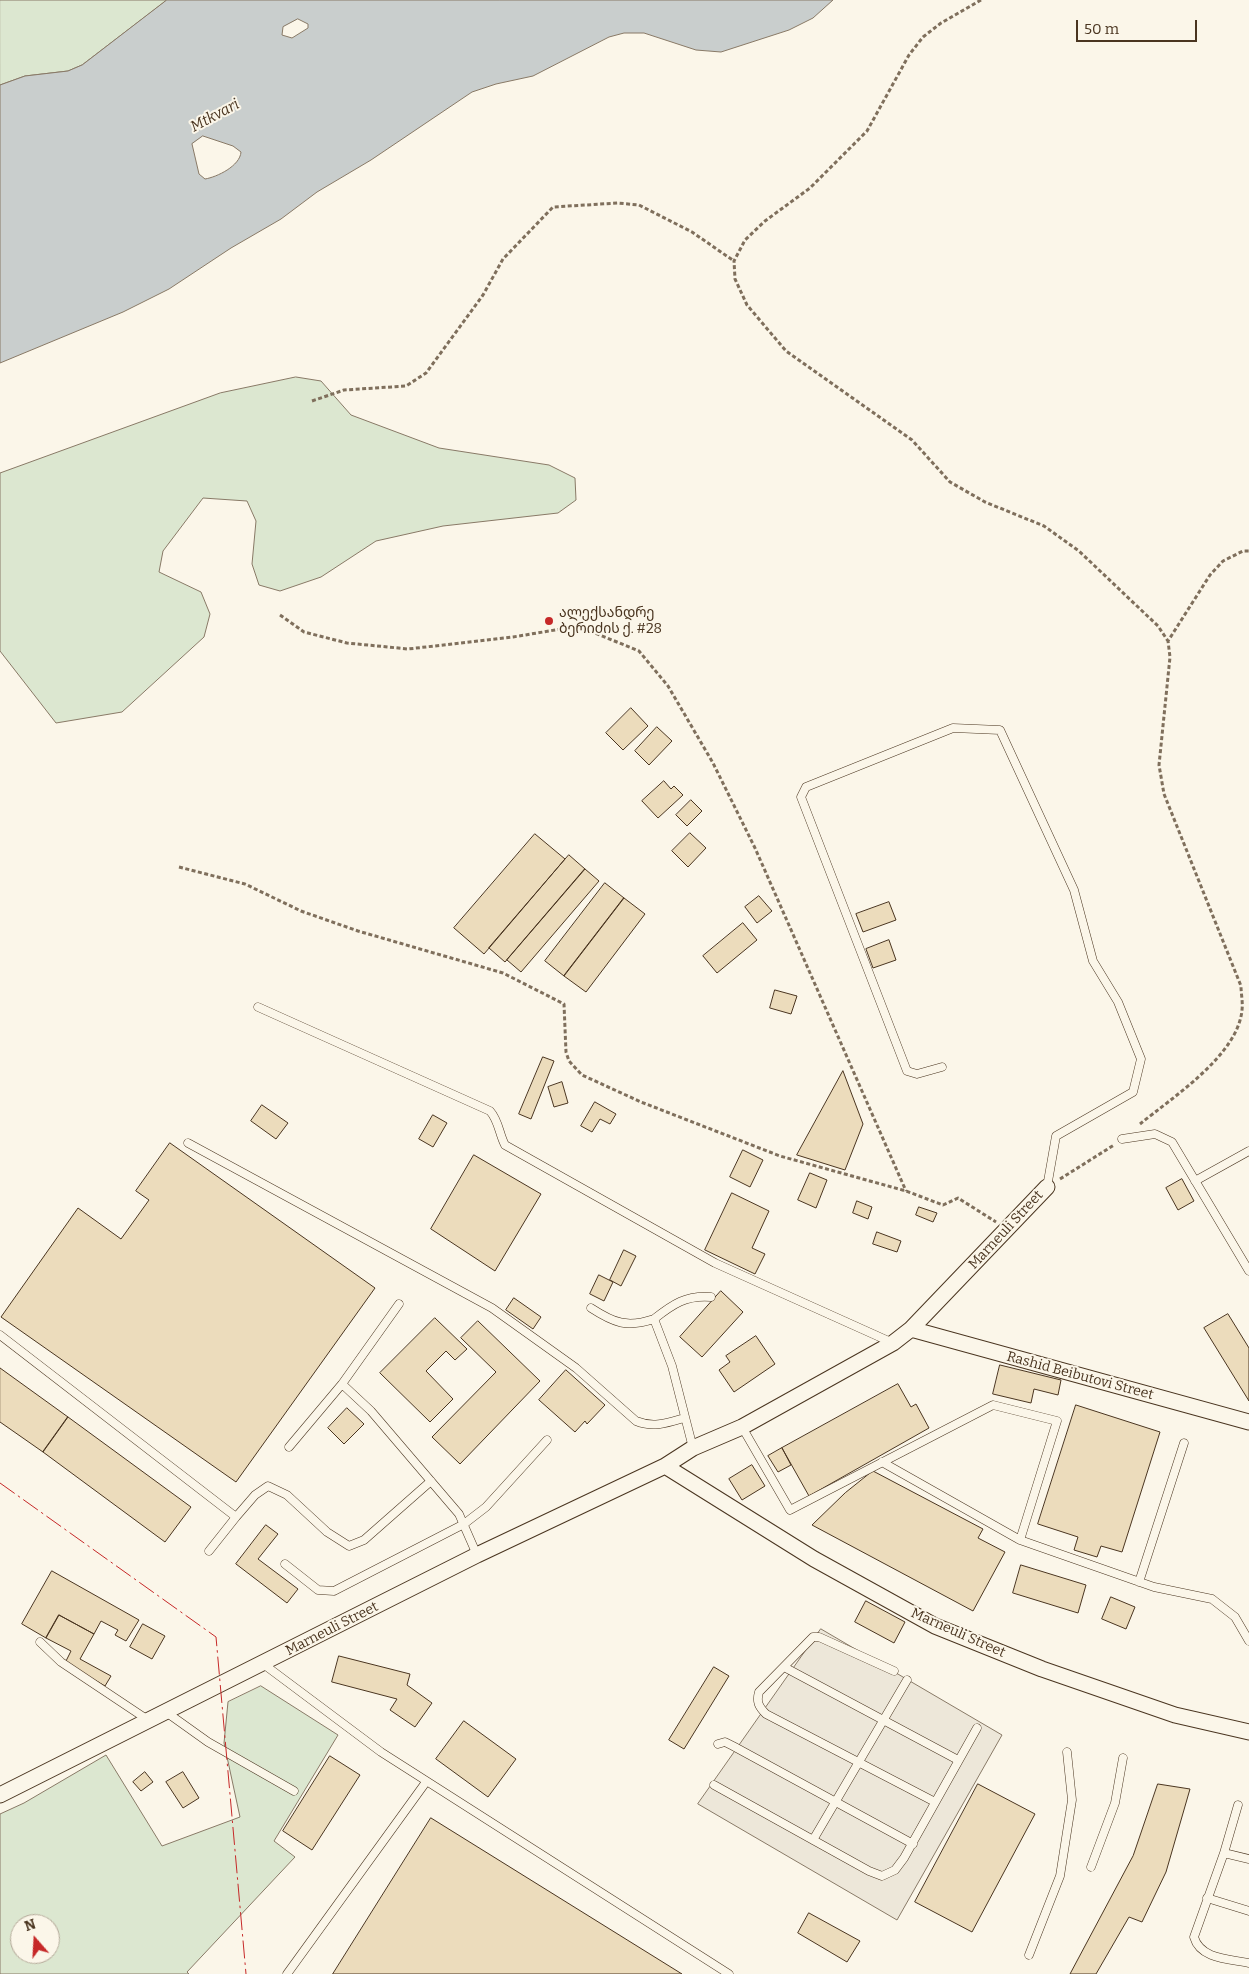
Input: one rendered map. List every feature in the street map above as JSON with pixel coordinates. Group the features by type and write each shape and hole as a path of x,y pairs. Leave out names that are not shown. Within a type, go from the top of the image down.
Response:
{"street":[{"name":"Marneuli Street","path":"0,1795 477,1555 665,1466 693,1448 742,1427 893,1343 911,1329 1008,1230 1047,1187"},
{"name":"Rashid Beibutovi Street","path":"911,1329 1249,1422"},
{"name":"Marneuli Street","path":"665,1466 814,1559 935,1626 1042,1669 1174,1715 1249,1732"}],"lane":[{"path":"942,1067 917,1074 907,1071 801,797 806,787 953,728 1000,730 1074,890 1093,961 1118,1002 1141,1059 1133,1092 1056,1136 1047,1187"},
{"path":"258,1008 490,1111 497,1118 499,1134 505,1145 715,1263 893,1343"},
{"path":"1122,1139 1156,1134 1172,1142 1249,1271"},
{"path":"188,1143 492,1308 576,1368 636,1420 645,1425 663,1425 684,1418"},
{"path":"1195,1181 1249,1151"},
{"path":"590,1308 613,1322 638,1324 654,1319 680,1300 696,1296 711,1297"},
{"path":"289,1447 342,1384 399,1304"},
{"path":"654,1319 672,1366 693,1448"},
{"path":"0,1335 236,1517"},
{"path":"342,1384 371,1411 459,1514 477,1555"},
{"path":"742,1427 790,1510 993,1405 1057,1421 1020,1540"},
{"path":"285,1564 318,1590 334,1591 464,1524 486,1507 547,1440"},
{"path":"1140,1582 1184,1443"},
{"path":"882,1462 1020,1540 1140,1582 1212,1599 1235,1617 1249,1641"},
{"path":"209,1551 255,1495 268,1486 288,1495 326,1532 349,1546 364,1540 431,1481"},
{"path":"894,1670 819,1637 809,1640 759,1692 757,1700 759,1707 766,1714 935,1802"},
{"path":"40,1642 61,1662 148,1720"},
{"path":"262,1664 381,1752 426,1782 729,1974"},
{"path":"784,1667 958,1760"},
{"path":"813,1840 908,1680"},
{"path":"166,1712 208,1742 294,1791"},
{"path":"714,1785 868,1871 882,1876 895,1870 913,1844 977,1728"},
{"path":"718,1744 725,1742 733,1746 913,1844"},
{"path":"1029,1956 1060,1876 1072,1800 1067,1752"},
{"path":"1091,1867 1115,1803 1123,1758"},
{"path":"287,1974 426,1782"},
{"path":"1238,1805 1224,1853 1194,1937 1197,1947 1204,1953 1249,1963"},
{"path":"1224,1853 1249,1859"},
{"path":"1207,1898 1249,1911"}],"path":[{"path":"981,0 942,23 924,38 909,55 867,131 810,188 765,221 745,240 734,261 734,279 747,304 786,352 912,440 950,482 985,502 1044,526 1079,551 1158,626 1168,641 1170,657 1159,766 1164,794 1241,986 1242,1010 1235,1032 1215,1062 1106,1152 1047,1187"},
{"path":"312,401 344,390 406,386 426,373 483,296 503,258 553,207 618,203 639,205 692,232 734,261"},
{"path":"1168,641 1210,575 1223,561 1243,551 1249,551"},
{"path":"280,615 304,632 356,644 408,649 513,637 568,628 590,631 640,651 668,686 713,763 755,848 906,1191"},
{"path":"180,867 245,884 301,911 358,931 503,974 564,1004 566,1052 569,1061 582,1075 641,1102 780,1156 906,1191 943,1205 958,1198 1008,1230"}],"green space":[{"path":"0,0 167,0 82,65 68,71 25,76 0,85"},
{"path":"296,377 321,381 351,415 439,448 549,465 575,478 576,500 558,513 443,526 376,541 321,577 280,591 259,585 252,564 256,521 247,501 203,498 163,551 159,572 201,592 210,614 204,637 122,712 56,723 0,651 0,473 220,393"},
{"path":"261,1686 338,1735 274,1841 295,1857 187,1972 189,1974 0,1974 0,1814 24,1803 106,1755 162,1846 240,1817 224,1743 228,1702"}],"shaded area":[{"path":"821,1629 1002,1735 897,1920 698,1804"}],"water":[{"name":"Mtkvari","path":"167,0 833,0 813,18 789,30 721,52 696,50 644,33 624,33 609,37 533,76 496,84 472,92 371,160 317,192 281,219 231,248 169,289 123,312 0,363 0,85 25,76 68,71 82,65","holes":["298,19 308,24 308,28 292,38 282,35 283,27","203,136 233,146 241,152 237,162 227,170 205,179 199,174 192,144"]}],"building":[{"path":"631,708 648,726 623,750 606,733"},
{"path":"657,727 672,741 649,765 635,751"},
{"path":"664,781 671,789 674,786 683,795 658,818 642,801"},
{"path":"691,800 702,811 687,826 676,815"},
{"path":"690,833 706,848 688,867 672,851"},
{"path":"535,834 565,859 484,954 454,928"},
{"path":"569,855 585,869 505,962 489,948"},
{"path":"585,869 599,881 521,972 507,960"},
{"path":"605,883 624,898 564,976 545,961"},
{"path":"759,896 772,911 757,923 745,907"},
{"path":"624,898 645,914 586,992 564,976"},
{"path":"889,902 896,920 863,932 856,914"},
{"path":"743,923 757,940 717,973 703,956"},
{"path":"889,940 896,960 873,968 866,949"},
{"path":"775,990 797,996 791,1014 770,1008"},
{"path":"543,1057 554,1061 531,1119 519,1114"},
{"path":"843,1071 863,1124 845,1170 797,1155"},
{"path":"562,1082 568,1103 554,1107 548,1087"},
{"path":"595,1102 616,1114 610,1124 600,1119 592,1132 581,1126"},
{"path":"262,1105 288,1123 276,1139 251,1121"},
{"path":"433,1115 447,1123 433,1147 419,1139"},
{"path":"170,1143 375,1288 236,1482 1,1317 78,1208 121,1239 149,1200 136,1191"},
{"path":"743,1150 763,1160 750,1187 730,1177"},
{"path":"474,1155 541,1194 495,1271 431,1229"},
{"path":"810,1173 827,1180 816,1208 798,1200"},
{"path":"1182,1179 1194,1201 1178,1210 1166,1188"},
{"path":"732,1193 769,1211 752,1248 765,1254 755,1274 705,1250"},
{"path":"857,1201 872,1207 868,1219 853,1213"},
{"path":"919,1207 937,1213 933,1222 916,1215"},
{"path":"877,1232 901,1241 897,1252 873,1244"},
{"path":"624,1250 636,1256 621,1286 610,1280"},
{"path":"599,1275 613,1282 604,1301 590,1294"},
{"path":"721,1291 743,1312 702,1357 680,1337"},
{"path":"514,1298 541,1317 533,1329 506,1310"},
{"path":"1228,1314 1249,1348 1249,1401 1204,1328"},
{"path":"435,1318 467,1349 455,1360 446,1351 426,1371 453,1399 430,1422 380,1373"},
{"path":"478,1321 540,1381 460,1464 432,1437 496,1372 461,1338"},
{"path":"756,1336 775,1364 734,1392 719,1370 730,1362 726,1356"},
{"path":"1000,1365 1061,1380 1058,1395 1034,1389 1031,1403 993,1394"},
{"path":"0,1368 68,1417 43,1452 0,1422"},
{"path":"566,1370 605,1405 587,1424 585,1421 575,1432 539,1400"},
{"path":"898,1384 911,1407 916,1404 929,1428 809,1496 782,1448"},
{"path":"1076,1405 1160,1432 1122,1552 1101,1546 1097,1557 1074,1550 1078,1537 1038,1524"},
{"path":"347,1408 364,1424 344,1444 328,1428"},
{"path":"68,1417 191,1507 165,1542 43,1452"},
{"path":"782,1448 791,1465 778,1472 768,1456"},
{"path":"752,1465 765,1486 742,1500 729,1479"},
{"path":"873,1471 983,1529 978,1538 1005,1552 973,1611 812,1525 845,1493"},
{"path":"266,1525 278,1534 258,1559 298,1589 287,1603 236,1564"},
{"path":"1021,1565 1086,1585 1078,1613 1013,1593"},
{"path":"52,1571 139,1620 126,1641 115,1635 118,1630 101,1621 94,1634 59,1615 46,1638 22,1624"},
{"path":"1111,1597 1135,1607 1126,1629 1102,1619"},
{"path":"866,1601 905,1622 894,1643 855,1622"},
{"path":"59,1615 94,1634 80,1659 111,1676 105,1686 65,1663 71,1651 46,1638"},
{"path":"143,1624 165,1636 152,1659 130,1647"},
{"path":"339,1656 410,1674 407,1685 432,1703 415,1727 390,1710 397,1699 332,1682"},
{"path":"714,1667 729,1676 684,1749 669,1740"},
{"path":"464,1721 516,1759 488,1797 436,1759"},
{"path":"330,1756 360,1775 312,1850 283,1831"},
{"path":"145,1772 153,1782 141,1791 133,1782"},
{"path":"183,1772 199,1798 183,1808 166,1782"},
{"path":"978,1784 1035,1814 972,1932 915,1902"},
{"path":"1158,1784 1190,1789 1166,1872 1142,1922 1129,1917 1096,1974 1070,1974 1133,1856"},
{"path":"431,1818 682,1974 333,1974"},
{"path":"809,1913 860,1941 847,1962 798,1933"}],"power":[{"path":"0,1483 216,1637 246,1974"}],"place":[{"name":"ალექსანდრე ბერიძის ქ. #28","path":"549,621"}]}
